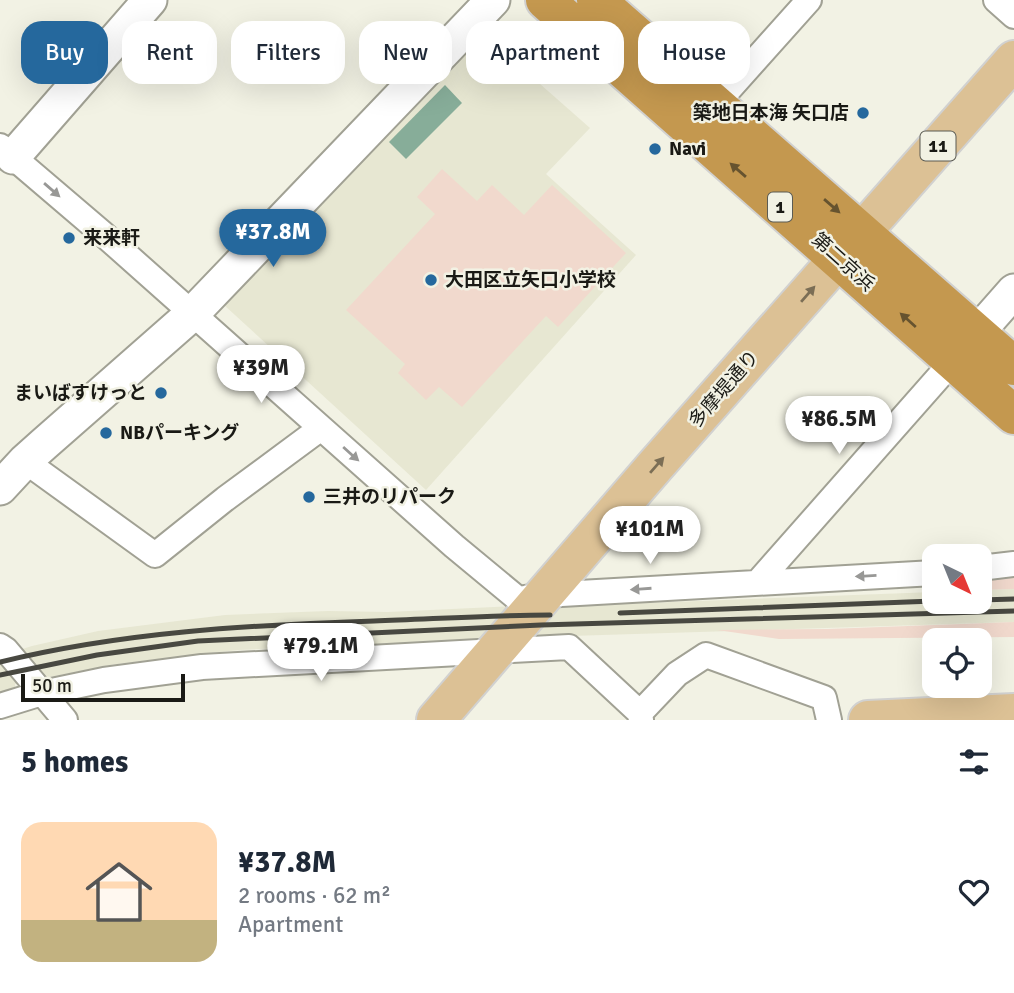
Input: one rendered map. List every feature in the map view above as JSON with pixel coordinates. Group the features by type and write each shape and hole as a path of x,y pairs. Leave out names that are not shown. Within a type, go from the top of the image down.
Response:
{"highway":[{"name":"第二京浜","path":"545,0 851,246 965,347 1014,415"},
{"name":"第二京浜","path":"596,0 716,104 851,246"},
{"name":"第二京浜","path":"965,347 1014,366"}],"main road":[{"name":"多摩堤通り","path":"436,720 1014,60"},
{"path":"868,720 1014,713"}],"street":[{"path":"150,0 4,158 192,314 517,599 544,595 922,574"},
{"path":"0,488 25,461 192,314 493,0"},
{"path":"716,104 809,0"},
{"path":"996,0 1014,16"},
{"path":"758,582 1014,291"},
{"path":"25,461 155,555 321,428"},
{"path":"992,567 1014,564"},
{"path":"0,646 65,720"},
{"path":"0,706 42,693 104,680 202,667 569,647 640,716 677,674 706,655 824,698 830,720"}],"shaded area":[{"name":"大田区立矢口小学校","path":"466,50 466,84 540,84 590,128 546,174 636,255 426,490 224,305 434,84 452,84 452,65"},
{"path":"445,85 462,103 406,159 389,142"},
{"path":"442,169 477,201 492,185 524,215 552,185 626,253 558,327 546,316 462,407 439,387 426,400 398,373 405,364 346,310 435,214 417,197"},
{"path":"1014,573 1014,589 992,590 992,578"},
{"path":"1014,589 1014,622 538,637 238,650 110,665 15,684 15,687 0,692 0,656 98,631 225,615 328,611 388,612 922,592 922,614 992,614 992,590"},
{"path":"1014,622 1014,637 992,637 992,628 922,628 922,638 779,639 717,630"}],"railway":[{"path":"992,600 1014,599"},
{"path":"620,613 922,601"},
{"path":"0,675 97,655 198,641 541,625 1014,611"},
{"path":"0,662 93,643 186,632 327,623 550,615"}],"place":[{"name":"築地日本海 矢口店","path":"863,113"},
{"name":"Navi","path":"655,149"},
{"name":"来来軒","path":"69,238"},
{"name":"大田区立矢口小学校","path":"431,280"},
{"name":"まいばすけっと","path":"161,393"},
{"name":"NBパーキング","path":"106,433"},
{"name":"三井のリパーク","path":"309,497"}]}
